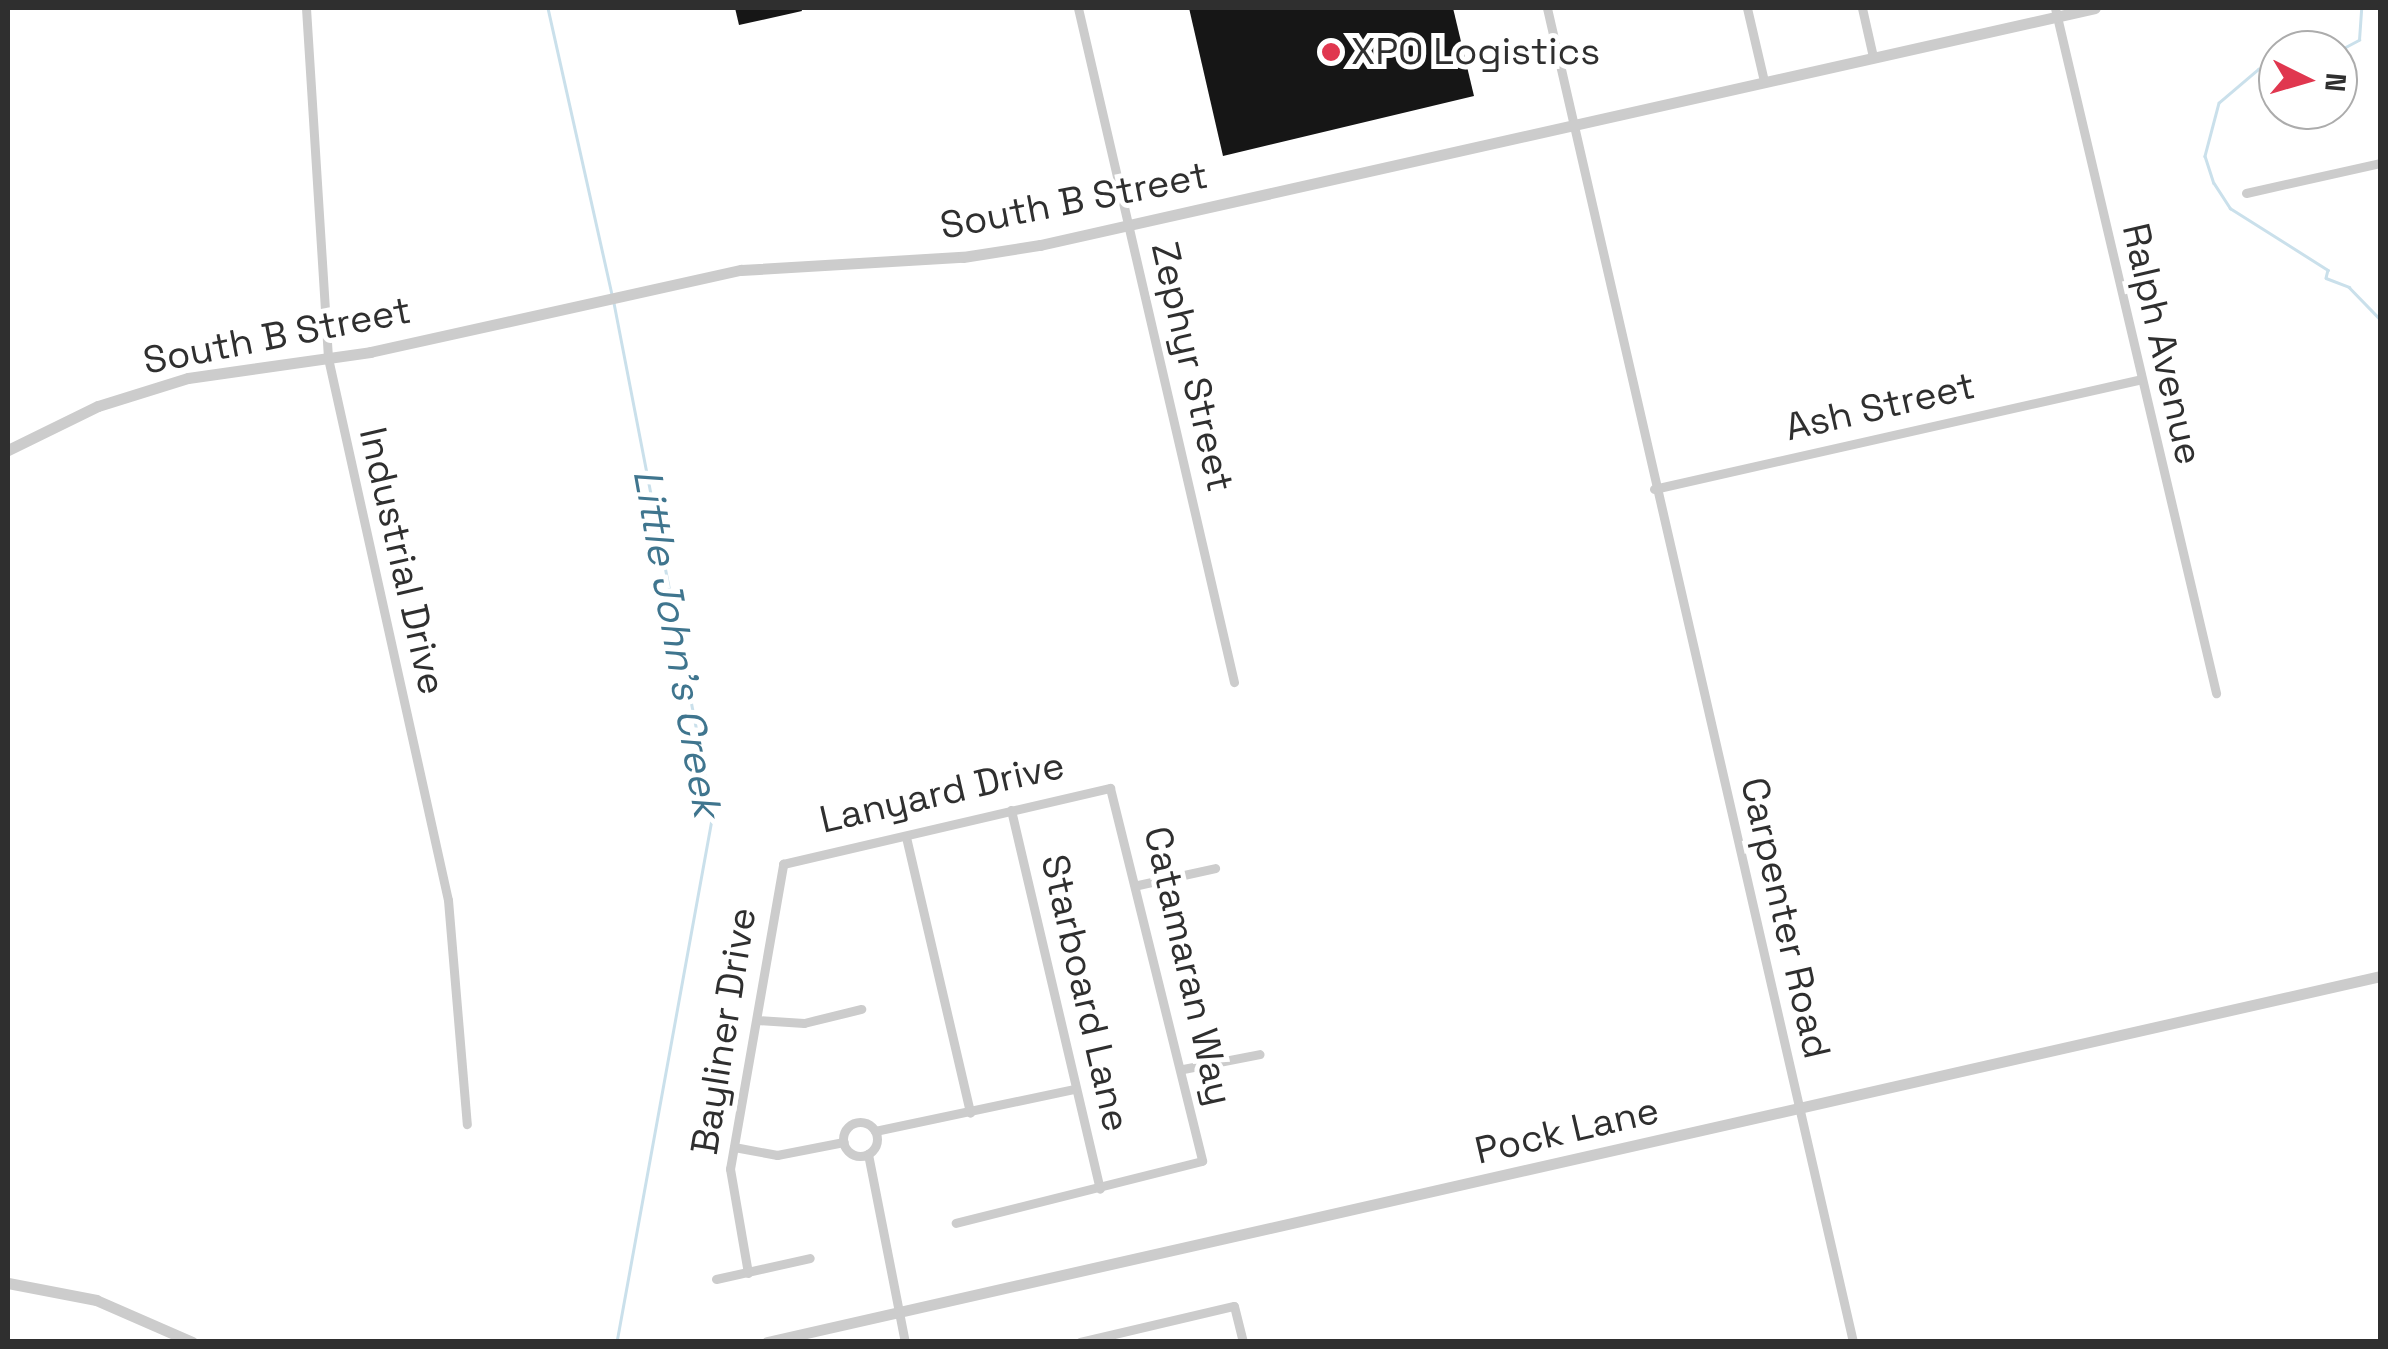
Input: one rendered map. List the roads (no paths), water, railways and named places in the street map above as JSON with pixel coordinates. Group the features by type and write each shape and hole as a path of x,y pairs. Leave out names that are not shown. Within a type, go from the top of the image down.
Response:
{"street":[{"name":"Industrial Drive","path":"306,8 328,358 448,900 467,1124"},
{"name":"Zephyr Street","path":"1078,8 1234,682"},
{"path":"1547,8 1654,489"},
{"path":"1746,8 1764,81"},
{"path":"1862,8 1873,57"},
{"name":"South B Street","path":"8,450 154,387 328,358 628,292 780,265 1002,252 1573,126 2056,12 2095,8"},
{"name":"Ralph Avenue","path":"2056,12 2139,380 2216,694"},
{"path":"2246,194 2380,164"},
{"name":"Ash Street","path":"1654,489 2139,380"},
{"name":"Carpenter Road","path":"1654,489 1854,1342"},
{"name":"Lanyard Drive","path":"787,860 906,837 1110,788"},
{"name":"Catamaran Way","path":"1100,1188 1202,1161 1138,886 1110,788"},
{"name":"Starboard Lane","path":"1011,810 1100,1188"},
{"path":"906,837 970,1113"},
{"name":"Bayliner Drive","path":"748,1273 730,1180 787,860"},
{"path":"1138,886 1215,868"},
{"name":"Pock Lane","path":"767,1342 2380,976"},
{"path":"756,1020 795,1024 861,1009"},
{"path":"1183,1070 1260,1054"},
{"path":"844,1142 852,1123 875,1131 1075,1089"},
{"path":"875,1131 868,1154 905,1342"},
{"path":"734,1147 777,1155 844,1142"},
{"path":"844,1142 850,1152 868,1154"},
{"path":"956,1223 1100,1188"},
{"path":"716,1279 810,1258"},
{"path":"8,1283 96,1300 192,1342"},
{"path":"1080,1342 1234,1306 1243,1342"},
{"path":"1130,1330 1133,1342"}],"waterway":[{"name":"Little John's Creek","path":"548,8 612,295"},
{"path":"2358,41 2361,8"},
{"path":"2258,70 2219,103 2205,156 2214,183 2230,208 2328,270 2326,278 2349,287 2380,319"},
{"name":"Little John's Creek","path":"614,303 713,814 617,1342"}],"place":[{"name":"XPO Logistics","path":"1331,52"}]}
